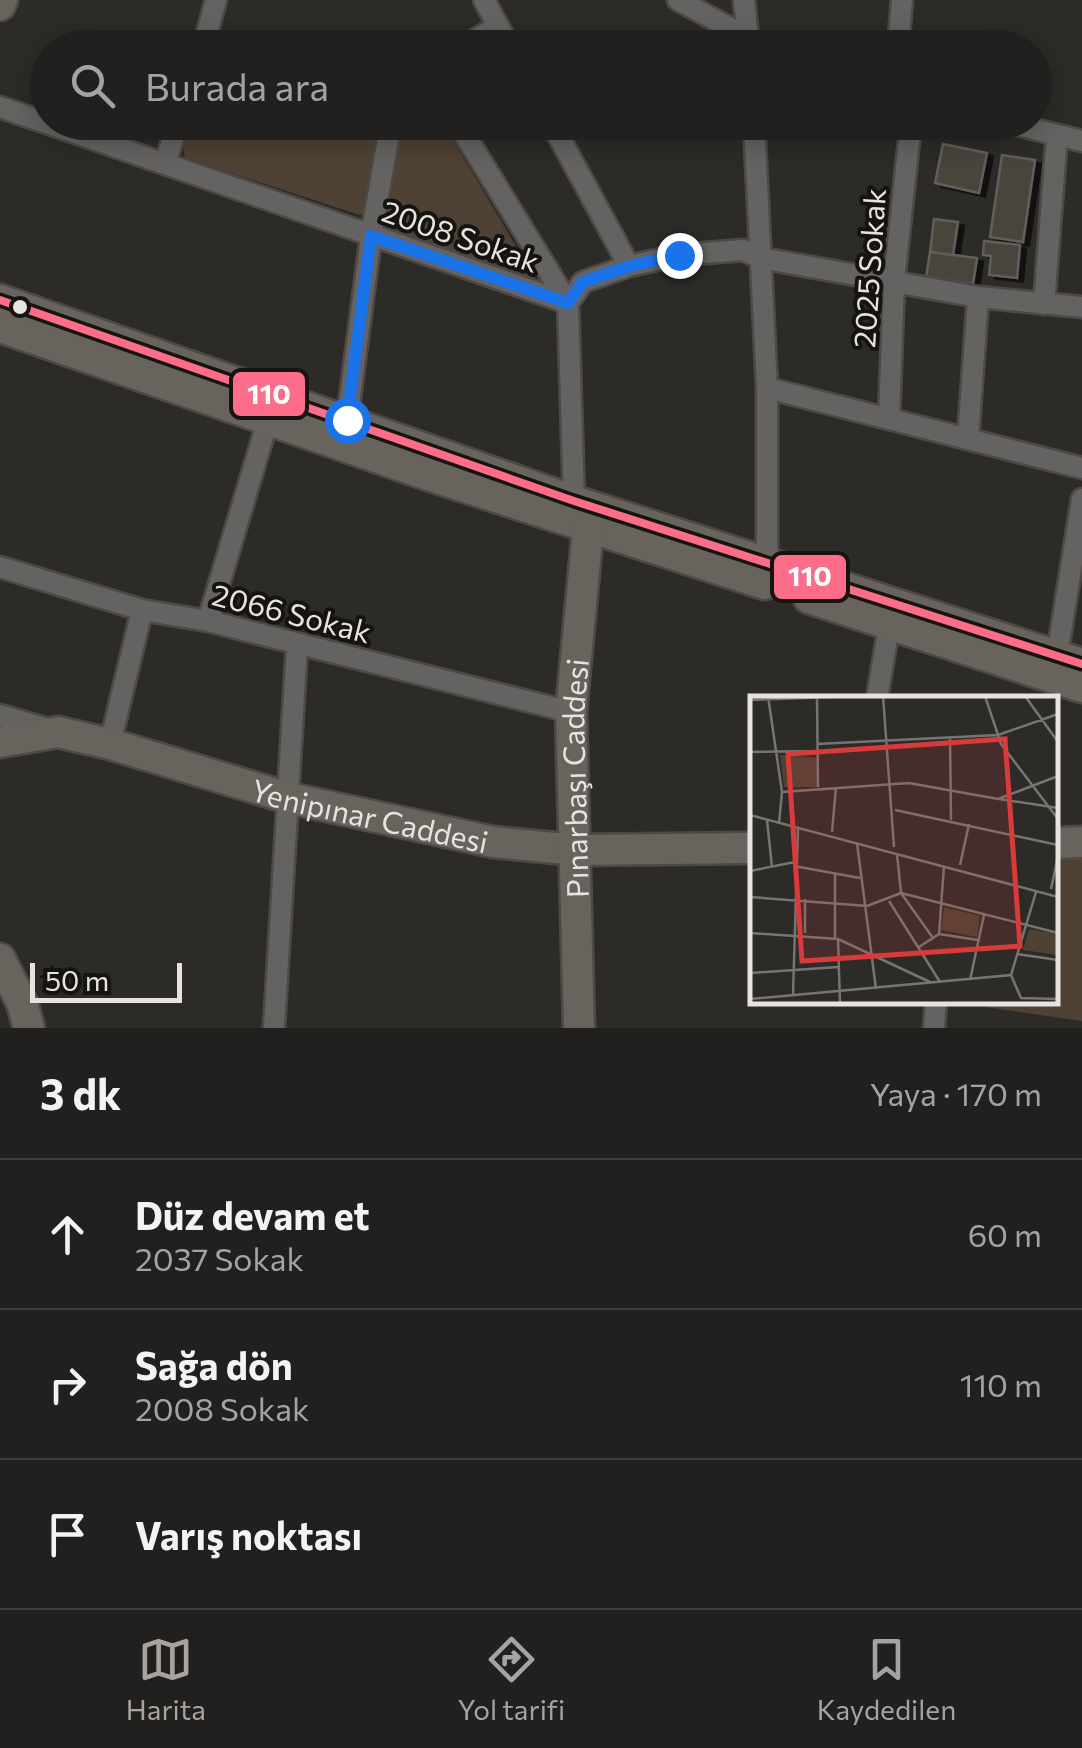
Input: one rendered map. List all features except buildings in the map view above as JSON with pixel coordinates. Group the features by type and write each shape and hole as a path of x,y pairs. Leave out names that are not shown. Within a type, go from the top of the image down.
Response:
{"main road":[{"path":"0,300 574,501 1070,660"},
{"path":"0,327 588,529 1082,687"},
{"name":"Pınarbaşı Caddesi","path":"579,1028 571,712 588,529"},
{"name":"Yenipınar Caddesi","path":"0,742 58,732 289,798 494,842 576,850 750,848"},
{"path":"1057,843 1082,842"},
{"path":"0,959 22,1003 28,1028"}],"street":[{"path":"208,30 216,0"},
{"path":"678,0 729,30"},
{"path":"744,0 751,30"},
{"path":"900,30 902,0"},
{"path":"485,1 500,30"},
{"path":"491,30 498,26"},
{"name":"2008 Sokak","path":"0,107 30,117"},
{"path":"1052,134 1082,141"},
{"path":"1044,304 1058,135"},
{"name":"2008 Sokak","path":"96,140 568,303 583,282 630,266 679,255 742,250 762,258 978,297 1082,307"},
{"path":"165,164 172,140"},
{"path":"347,420 388,140"},
{"path":"468,140 568,303 574,501"},
{"path":"561,140 630,266"},
{"path":"755,140 766,388 767,564"},
{"name":"2025 Sokak","path":"889,419 894,280 909,140"},
{"path":"968,439 978,297"},
{"path":"766,388 1082,468"},
{"path":"208,620 268,420"},
{"path":"1070,660 1082,499"},
{"name":"2066 Sokak","path":"0,566 142,610 208,620 571,712"},
{"path":"110,744 142,610"},
{"path":"877,696 888,626"},
{"path":"274,1028 297,645"},
{"path":"0,715 58,732"},
{"path":"934,1028 936,1003"}],"shaded area":[{"path":"182,140 379,140 369,210 360,215 185,158"},
{"path":"397,140 453,140 537,282 389,233 384,224"},
{"path":"1057,858 1082,859 1082,1021 957,1003 1057,1003"}],"transit line":[{"name":"110","path":"0,300 574,501 1082,664"}],"route":[{"path":"347,420 371,236 568,303 583,282 679,255"}]}
